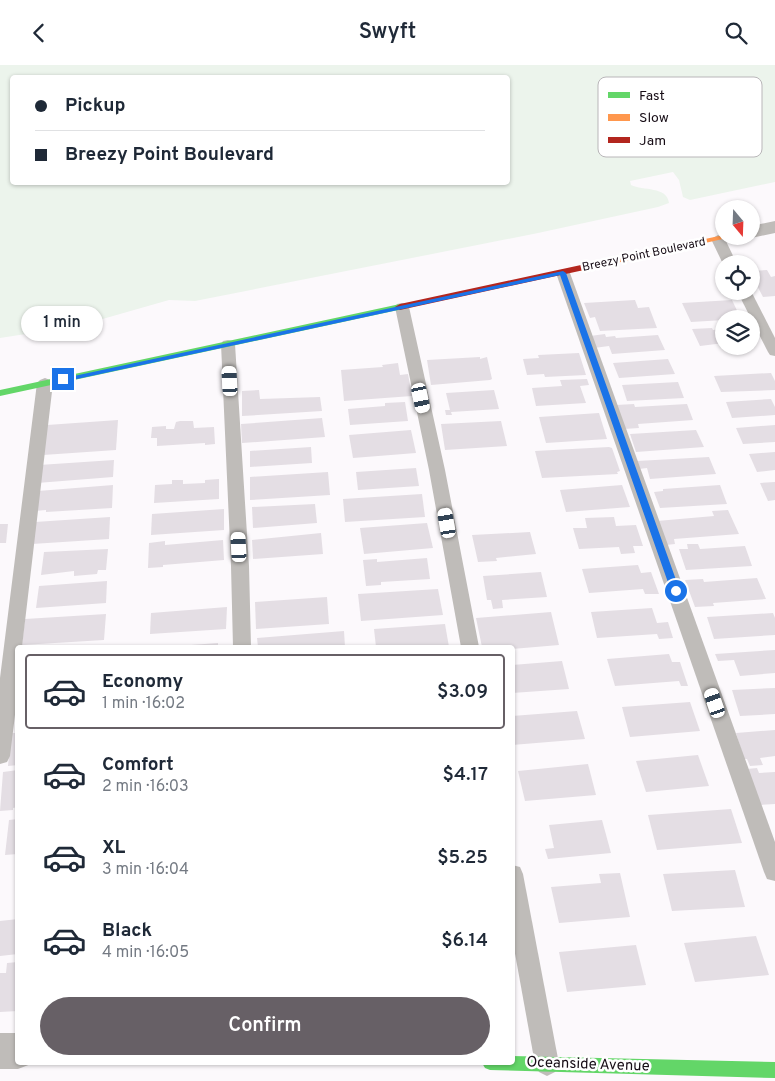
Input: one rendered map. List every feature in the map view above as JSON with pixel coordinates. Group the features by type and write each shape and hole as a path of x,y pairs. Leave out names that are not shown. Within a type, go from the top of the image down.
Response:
{"street":[{"path":"760,230 775,227"},
{"name":"Breezy Point Boulevard","path":"0,393 715,240"},
{"path":"0,1051 15,1051"},
{"name":"Oceanside Avenue","path":"515,1063 775,1070"}],"lane":[{"path":"563,273 775,872"},
{"path":"749,300 775,352"},
{"path":"402,307 437,470 470,645"},
{"path":"228,344 240,566 242,645"},
{"path":"0,757 45,383"},
{"path":"515,890 547,1064"}],"shaded area":[{"path":"0,65 775,65 775,182 690,200 683,197 679,180 673,172 630,181 631,185 636,187 659,191 664,194 669,203 658,207 538,233 195,301 169,300 99,320 58,329 0,338"}],"building":[{"path":"760,270 767,270 771,277 775,276 775,296 763,297 760,291"},
{"path":"635,300 638,308 649,307 657,328 600,331 595,317 590,318 584,303"},
{"path":"732,300 737,310 715,310 715,321 691,322 682,303"},
{"path":"712,328 715,330 715,344 700,346 692,329"},
{"path":"605,334 606,337 615,336 616,338 658,335 665,350 612,354 609,346 594,348 590,336"},
{"path":"579,353 586,375 545,377 544,374 527,375 523,359 539,358 538,355"},
{"path":"480,357 480,359 487,357 492,379 431,385 427,360"},
{"path":"668,359 675,374 619,378 613,363"},
{"path":"398,363 400,375 408,374 412,396 344,401 341,370 383,367 382,365"},
{"path":"771,373 775,381 775,390 721,392 714,376"},
{"path":"587,379 589,385 580,386 586,403 536,406 532,388 562,386 560,380"},
{"path":"678,382 684,398 627,401 622,385"},
{"path":"259,390 260,399 320,397 322,411 242,416 242,391"},
{"path":"494,390 499,409 451,412 452,415 446,415 445,410 450,410 446,393"},
{"path":"771,399 775,407 775,415 732,418 726,402"},
{"path":"405,402 408,421 350,425 348,409 385,406 385,403"},
{"path":"634,404 635,407 687,404 693,420 638,424 639,428 624,429 616,405"},
{"path":"599,413 607,439 546,443 539,417"},
{"path":"322,418 325,437 242,443 241,424"},
{"path":"118,420 116,450 43,455 47,425"},
{"path":"193,421 194,428 214,427 215,444 157,446 157,438 151,438 152,427 166,426 166,429 174,429 176,422"},
{"path":"501,421 507,446 445,450 441,424"},
{"path":"775,425 775,442 743,444 736,428"},
{"path":"411,430 416,453 353,458 349,435"},
{"path":"696,430 704,447 636,452 630,434"},
{"path":"311,447 312,463 250,467 250,451"},
{"path":"612,448 620,471 617,472 618,474 542,478 535,451"},
{"path":"775,452 775,470 757,472 749,454"},
{"path":"709,457 716,474 650,479 647,468 639,469 637,461"},
{"path":"114,460 113,477 37,483 39,465"},
{"path":"416,468 419,486 358,490 356,472"},
{"path":"328,472 330,495 250,500 250,477"},
{"path":"219,479 219,499 154,503 155,485 172,484 172,480 183,480 183,484 205,483 205,480"},
{"path":"775,482 775,500 768,501 760,483"},
{"path":"113,485 112,508 35,511 38,491"},
{"path":"622,485 630,507 566,512 560,490"},
{"path":"720,485 727,504 660,508 654,492 663,491 663,489"},
{"path":"422,494 425,517 345,522 343,499"},
{"path":"315,504 317,523 253,528 252,507"},
{"path":"224,509 224,530 151,535 152,514"},
{"path":"728,510 739,534 674,539 675,544 666,545 657,521 714,516 712,511"},
{"path":"110,517 109,539 32,544 35,522"},
{"path":"614,517 616,526 636,525 643,546 633,546 635,553 621,554 619,547 579,549 573,528 587,528 585,518"},
{"path":"427,523 433,548 364,554 360,528"},
{"path":"0,524 8,524 6,543 0,543"},
{"path":"530,532 536,554 496,558 497,561 478,562 472,535"},
{"path":"321,533 323,554 253,559 252,540"},
{"path":"223,540 224,560 148,568 149,543 165,541 165,545"},
{"path":"687,544 698,544 700,549 745,546 752,566 686,570 679,549 688,549"},
{"path":"108,549 106,570 98,570 97,574 74,576 74,571 41,575 44,552"},
{"path":"427,558 430,579 381,582 381,585 366,586 363,560 377,559 377,562"},
{"path":"638,565 641,573 651,572 659,594 645,594 643,589 589,593 582,569"},
{"path":"541,572 547,597 502,600 503,608 493,609 491,600 487,600 483,576"},
{"path":"757,578 766,599 713,603 714,606 695,607 685,580 703,579 704,582"},
{"path":"107,581 106,603 36,608 39,586"},
{"path":"438,589 443,615 361,621 358,594"},
{"path":"327,597 329,624 256,629 255,602"},
{"path":"227,607 226,629 150,634 151,613"},
{"path":"652,608 657,623 668,622 673,638 659,639 657,634 597,638 591,612"},
{"path":"551,612 559,645 515,649 515,645 482,645 476,618"},
{"path":"773,613 775,618 775,635 714,639 707,617"},
{"path":"106,614 104,640 22,645 25,619"},
{"path":"445,624 449,645 376,645 374,629"},
{"path":"344,631 345,645 258,645 257,638"},
{"path":"218,643 218,645 191,645"},
{"path":"775,650 775,673 740,676 734,660 718,661 715,654"},
{"path":"669,654 672,662 680,662 688,686 681,686 679,681 615,686 607,659"},
{"path":"562,661 569,689 515,693 515,665"},
{"path":"775,688 775,714 740,716 732,690"},
{"path":"690,702 700,731 630,737 622,707"},
{"path":"577,711 585,739 515,745 515,716"},
{"path":"775,730 775,756 760,758 763,765 750,766 747,759 744,759 736,733"},
{"path":"11,733 15,733 15,765 8,766"},
{"path":"698,755 709,786 646,792 636,761"},
{"path":"588,764 596,795 525,801 518,771"},
{"path":"757,768 759,773 775,772 775,804 760,805 747,769"},
{"path":"15,770 15,808 13,810 0,811 3,772"},
{"path":"731,809 742,843 657,850 648,815"},
{"path":"15,819 15,854 5,855 9,820"},
{"path":"602,820 611,853 548,859 545,849 554,848 549,825"},
{"path":"735,870 745,907 672,911 663,874"},
{"path":"620,873 630,917 559,923 551,887 601,883 599,874"},
{"path":"15,919 15,954 0,956 0,921"},
{"path":"756,936 769,975 695,982 684,943"},
{"path":"636,945 646,985 567,992 559,952"},
{"path":"15,962 15,1011 0,1012 0,973 6,973 7,963"}],"traffic: fast":[{"path":"0,393 400,307"},
{"path":"515,1064 775,1070"}],"traffic: slow":[{"path":"581,268 715,240"}],"traffic: jam":[{"path":"400,307 581,268"}],"route":[{"path":"63,379 563,273 676,591"}]}
